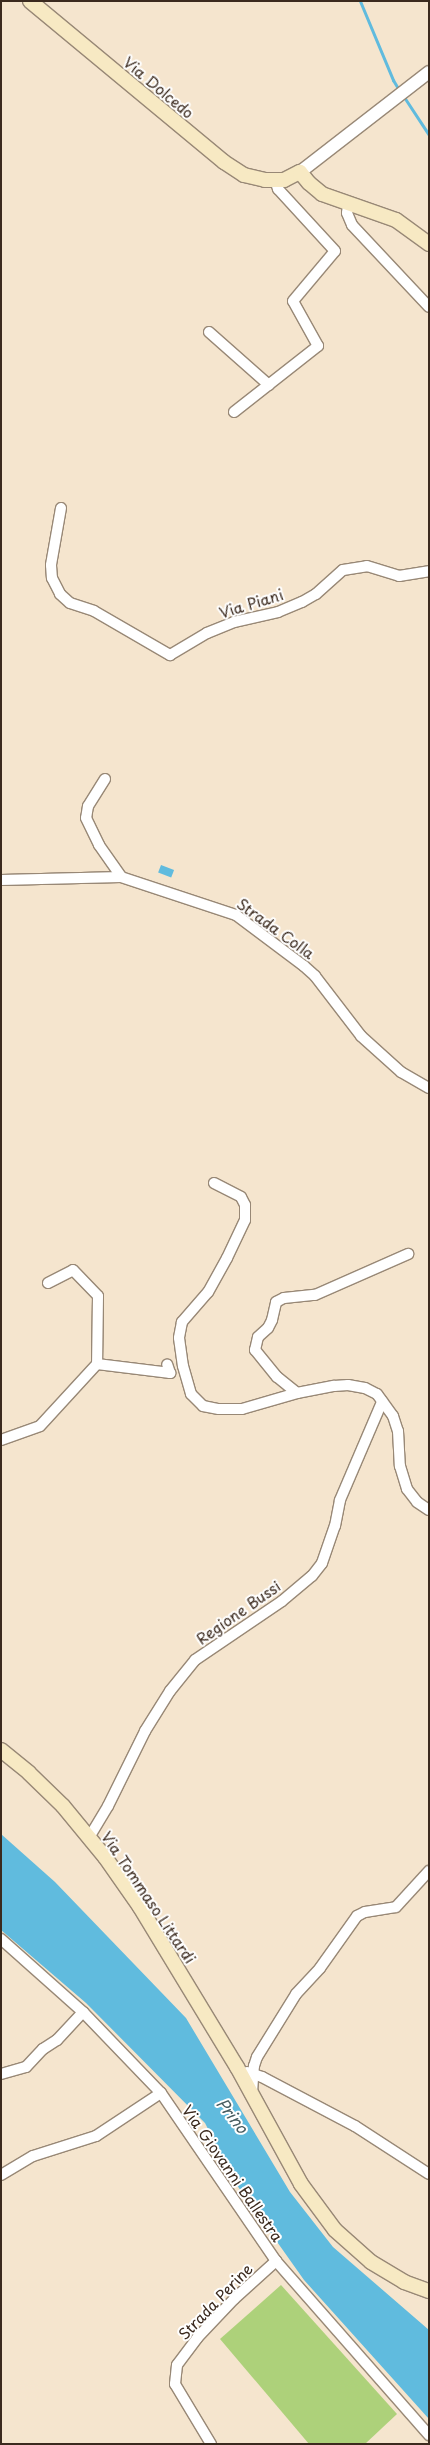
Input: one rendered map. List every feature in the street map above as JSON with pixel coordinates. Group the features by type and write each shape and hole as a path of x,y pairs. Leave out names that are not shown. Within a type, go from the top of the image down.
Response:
{"main road":[{"name":"Via Dolcedo","path":"30,1 224,162 244,175 265,180 284,180 300,172"},
{"path":"300,172 309,184 322,194 348,205 396,220 429,244"},
{"name":"Via Tommaso Littardi","path":"1,1750 29,1773 90,1836 140,1908 237,2068 301,2184 335,2230 371,2262 404,2282 429,2292"}],"street":[{"name":"Via Dolcedo","path":"300,172 424,75"},
{"path":"234,412 318,346 292,301 335,251 278,189 275,180"},
{"path":"348,205 347,213 352,226 429,308"},
{"path":"209,332 269,384"},
{"name":"Via Piani","path":"61,508 51,565 52,578 60,594 70,603 94,612 170,655 207,633 234,622 278,612 302,602 316,594 343,570 367,566 399,576 429,571"},
{"path":"105,779 88,806 86,818 98,845 121,877"},
{"name":"Strada Colla","path":"1,880 121,877 176,896 222,909 246,921 315,976 348,1021 374,1048 401,1072 429,1088"},
{"path":"214,1183 241,1197 245,1205 245,1220 228,1258 208,1292 182,1322 179,1338 183,1366 191,1394 203,1406 219,1409 242,1409 297,1393 348,1385 371,1391 377,1394 393,1416 398,1431 400,1466 407,1489 417,1502 429,1510"},
{"path":"297,1393 276,1377 255,1350 258,1337 268,1328 272,1320 276,1302 284,1298 316,1295 408,1254"},
{"path":"1,1440 40,1426 97,1364 98,1296 73,1270 48,1283"},
{"path":"97,1364 170,1373 167,1364"},
{"name":"Regione Bussi","path":"90,1836 108,1806 145,1731 170,1691 194,1660 282,1601 312,1576 322,1563 347,1483 382,1402"},
{"path":"252,2094 253,2073 257,2057 281,2017 357,1916 365,1912 396,1907 428,1871"},
{"name":"Via Giovanni Ballestra","path":"1,1939 83,2012 161,2093 276,2261 429,2435"},
{"path":"1,2074 26,2067 43,2049 57,2040 83,2012"},
{"path":"237,2068 253,2073 355,2126 429,2174"},
{"path":"1,2175 33,2156 96,2136 161,2093"},
{"name":"Strada Perine","path":"211,2444 175,2384 177,2365 196,2338 234,2299 276,2261"}],"green space":[{"path":"281,2285 397,2414 365,2444 309,2444 220,2339"}],"water":[{"path":"161,865 174,870 171,877 158,872"},
{"name":"Prino","path":"1,1834 55,1882 186,2018 290,2192 333,2247 429,2330 429,2419 304,2280 234,2181 205,2123 86,2003 1,1930"}],"waterway":[{"path":"360,1 399,90"},
{"path":"404,97 429,135"}]}
